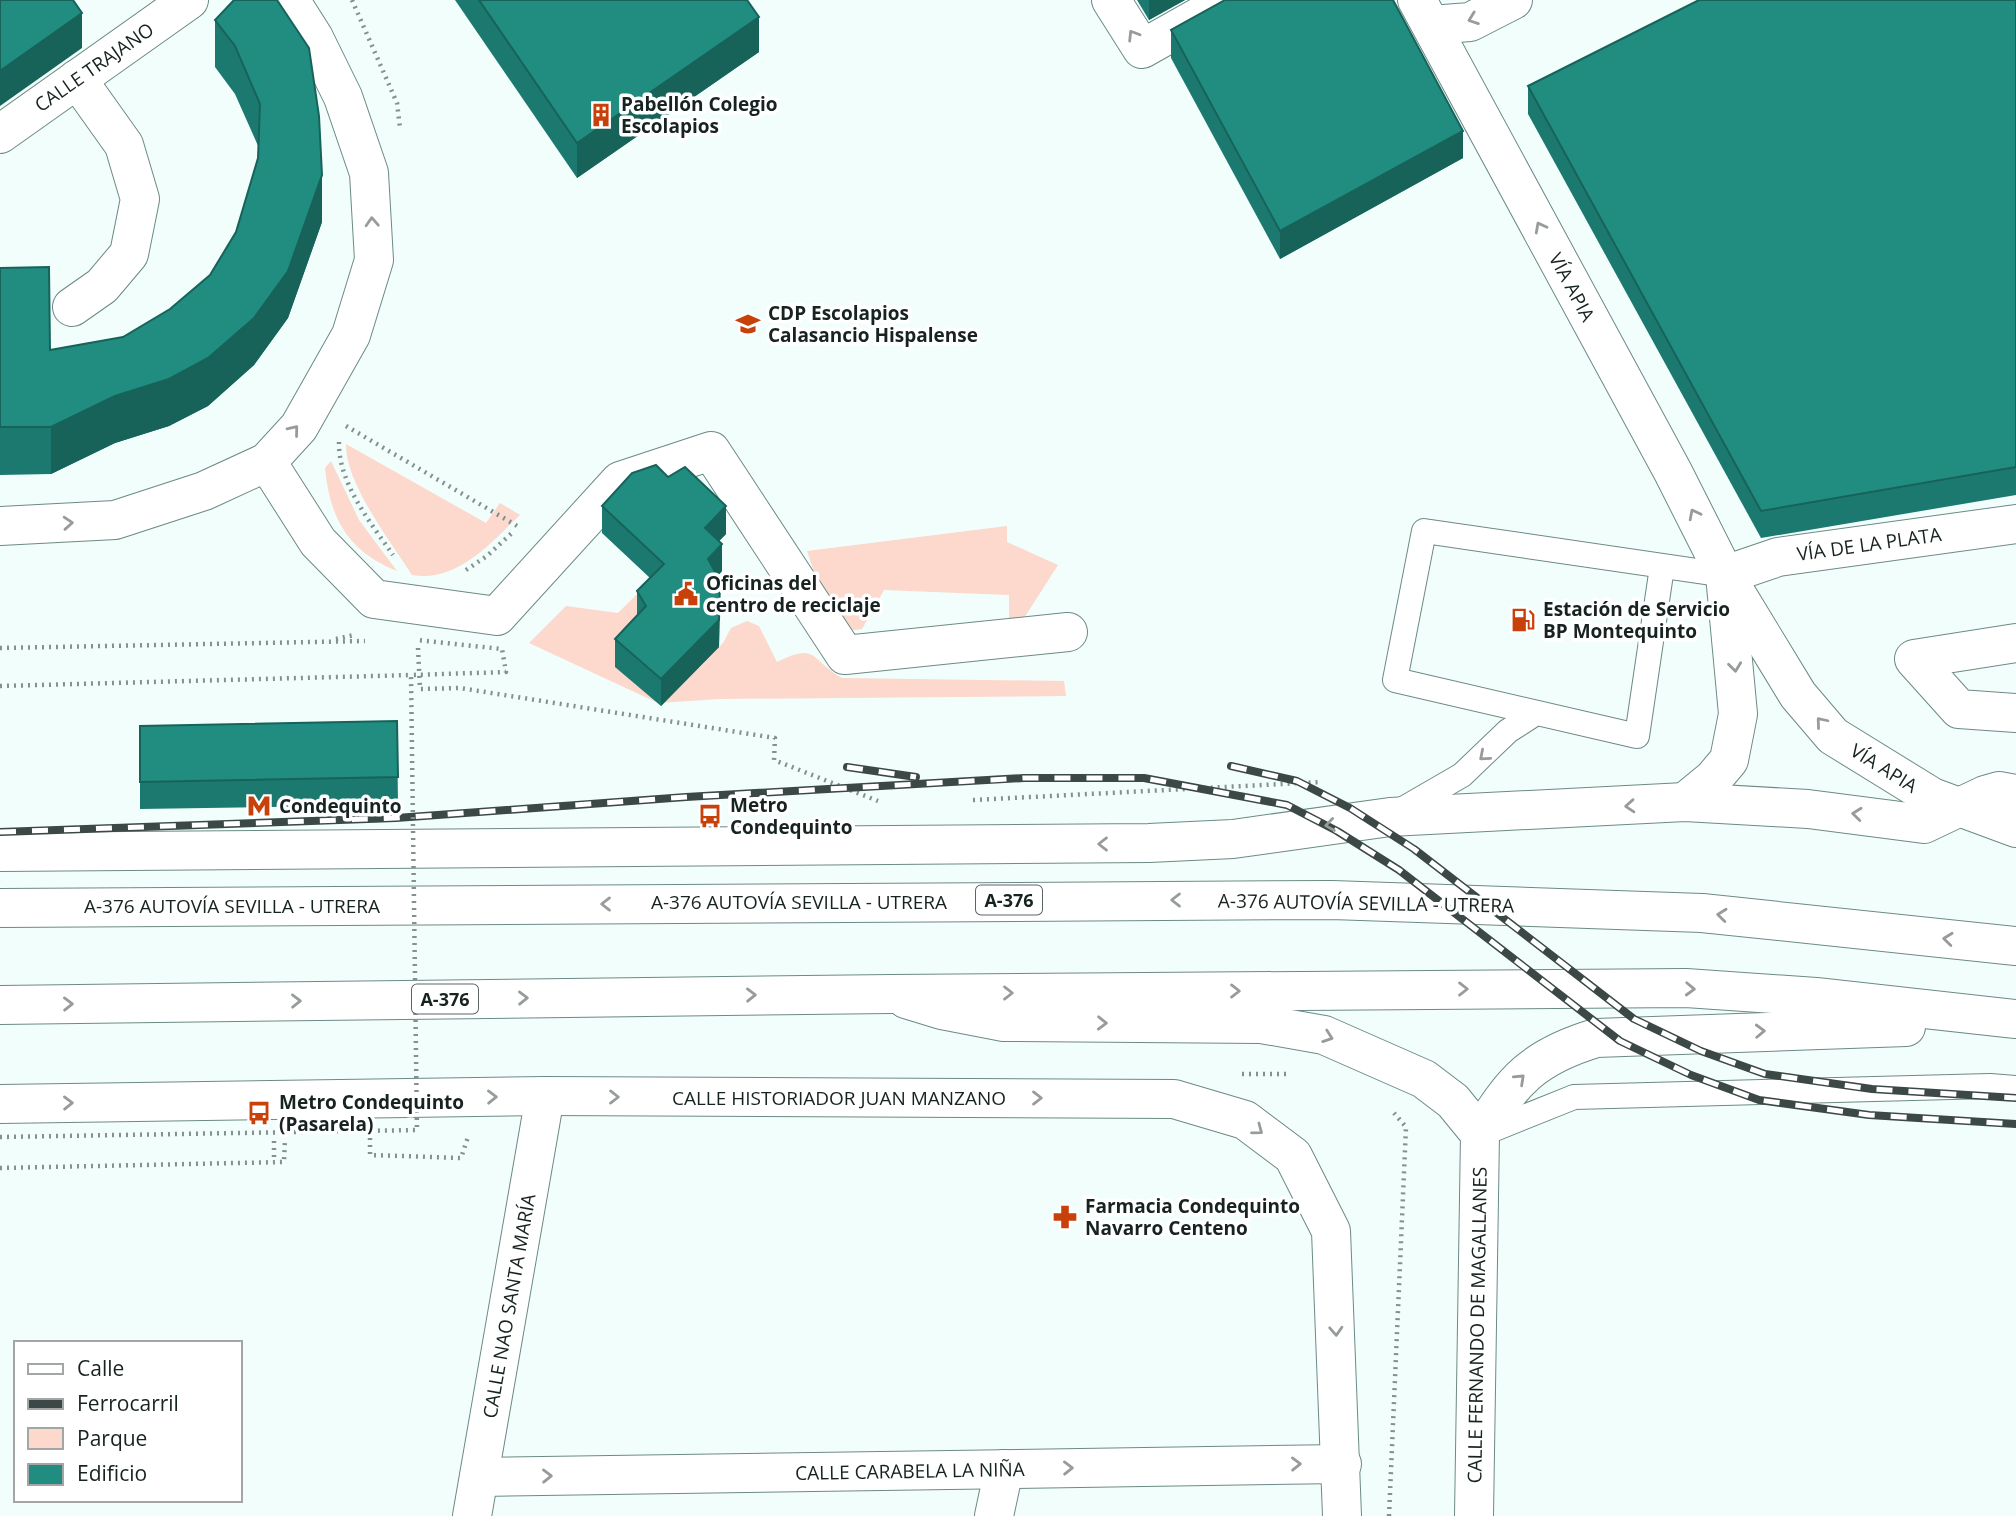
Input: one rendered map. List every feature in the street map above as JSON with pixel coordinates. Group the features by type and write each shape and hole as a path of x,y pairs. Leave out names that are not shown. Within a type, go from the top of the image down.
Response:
{"street":[{"name":"CALLE TRAJANO","path":"0,134 189,0"},
{"path":"0,526 115,520 204,491 267,462 299,427 351,335 374,260 369,173 344,97 314,38 290,0"},
{"path":"1111,0 1142,50 1229,0"},
{"path":"1424,13 1470,22 1513,0"},
{"name":"VÍA APIA","path":"1424,13 1673,472 1725,575 1798,695 1833,736 1888,773 1932,797 2016,828"},
{"path":"72,307 102,286 129,254 140,199 124,145 77,79"},
{"path":"267,462 318,542 374,599 424,623 497,616 620,481 711,452 845,655 1068,632"},
{"name":"VÍA DE LA PLATA","path":"1725,575 1778,557 2016,524"},
{"name":"VÍA APIA","path":"1685,802 1713,779 1729,760 1738,714 1725,575"},
{"path":"2016,643 1914,659 1959,709 2016,713"},
{"path":"1924,824 1985,795 1999,791 2016,794"},
{"path":"0,852 1149,843 1233,839 1390,817 1685,802 1808,808 2016,838"},
{"name":"A-376 AUTOVÍA SEVILLA - UTRERA","path":"0,908 1332,900 1702,914 2016,946"},
{"name":"A-376","path":"0,1005 1686,988 1816,997 2016,1021"},
{"path":"891,994 942,1010 1004,1022 1261,1024 1324,1035 1423,1079 1453,1101 1480,1134 1506,1092 1534,1066 1563,1048 1596,1038 2016,1021"},
{"name":"CALLE HISTORIADOR JUAN MANZANO","path":"0,1104 545,1096 1174,1099 1245,1120 1293,1156 1331,1231 1342,1516"},
{"name":"CALLE NAO SANTA MARÍA","path":"472,1516 545,1096"},
{"name":"CALLE FERNANDO DE MAGALLANES","path":"1474,1516 1480,1134"},
{"name":"CALLE CARABELA LA NIÑA","path":"479,1477 1342,1464"},
{"path":"994,1516 1004,1469"}],"lane":[{"path":"1662,567 1637,736 1395,680 1424,531 1725,575"},
{"path":"1390,817 1462,775 1508,731 1536,713"},
{"path":"1480,1134 1574,1097 1990,1086 2016,1088"}],"path":[{"path":"340,422 517,528"},
{"path":"464,572 487,556 526,520"},
{"path":"405,640 424,623"},
{"path":"0,686 506,672 502,649 424,623"},
{"path":"424,623 419,689 460,688 775,738 774,760 885,804"},
{"path":"0,648 366,641"},
{"path":"411,675 418,1130"},
{"path":"968,800 1326,782"},
{"path":"0,1137 430,1131"},
{"path":"370,1156 461,1158 470,1133 457,1132"},
{"path":"0,1168 274,1162"}],"green space":[{"path":"346,444 486,523 500,503 520,515 485,548 458,567 428,576 412,575 361,494 353,476"},
{"path":"331,461 359,520 397,571 366,554 354,543 337,518 331,503 325,468"},
{"path":"1007,526 1007,542 1058,565 1019,626 1009,625 1009,595 884,590 862,629 847,631 831,621 807,551"},
{"path":"651,580 699,668 723,643 731,628 747,621 759,626 777,662 807,653 842,678 1064,681 1066,696 720,699 658,703 529,643 566,606 618,613"}],"building":[{"path":"0,0 73,0 82,13 0,71"},
{"path":"234,0 277,0 309,48 319,116 322,175 288,271 254,318 208,358 169,379 115,396 51,427 0,427 0,268 49,267 50,350 123,337 170,309 210,275 236,232 258,158 260,104 235,46 215,20"},
{"name":"Pabellón Colegio Escolapios","path":"479,0 747,0 759,17 577,143"},
{"path":"1225,0 1393,0 1463,131 1280,231 1171,30"},
{"path":"1699,0 2016,0 2016,467 1761,511 1528,86"},
{"name":"Oficinas del centro de reciclaje","path":"656,465 668,477 685,467 726,506 705,528 722,544 708,559 720,581 719,620 661,679 615,639 646,606 637,591 664,564 602,506 632,473"},
{"path":"397,721 398,777 140,782 140,726"}],"railway":[{"path":"1231,766 1297,781 1350,808 1414,849 1634,1019 1701,1051 1765,1074 1872,1089 2016,1098"},
{"path":"847,767 916,777"},
{"path":"0,832 396,818 686,797 1024,778 1144,778 1287,805 1337,831 1399,870 1620,1041 1691,1075 1759,1100 1869,1115 2016,1124"}],"place":[{"name":"Pabellón Colegio Escolapios","path":"601,115"},
{"name":"CDP Escolapios Calasancio Hispalense","path":"748,324"},
{"name":"Oficinas del centro de reciclaje","path":"686,594"},
{"name":"Estación de Servicio BP Montequinto","path":"1523,620"},
{"name":"Condequinto","path":"259,806"},
{"name":"Metro Condequinto","path":"710,816"},
{"name":"Metro Condequinto (Pasarela)","path":"259,1113"},
{"name":"Farmacia Condequinto Navarro Centeno","path":"1065,1217"}]}
